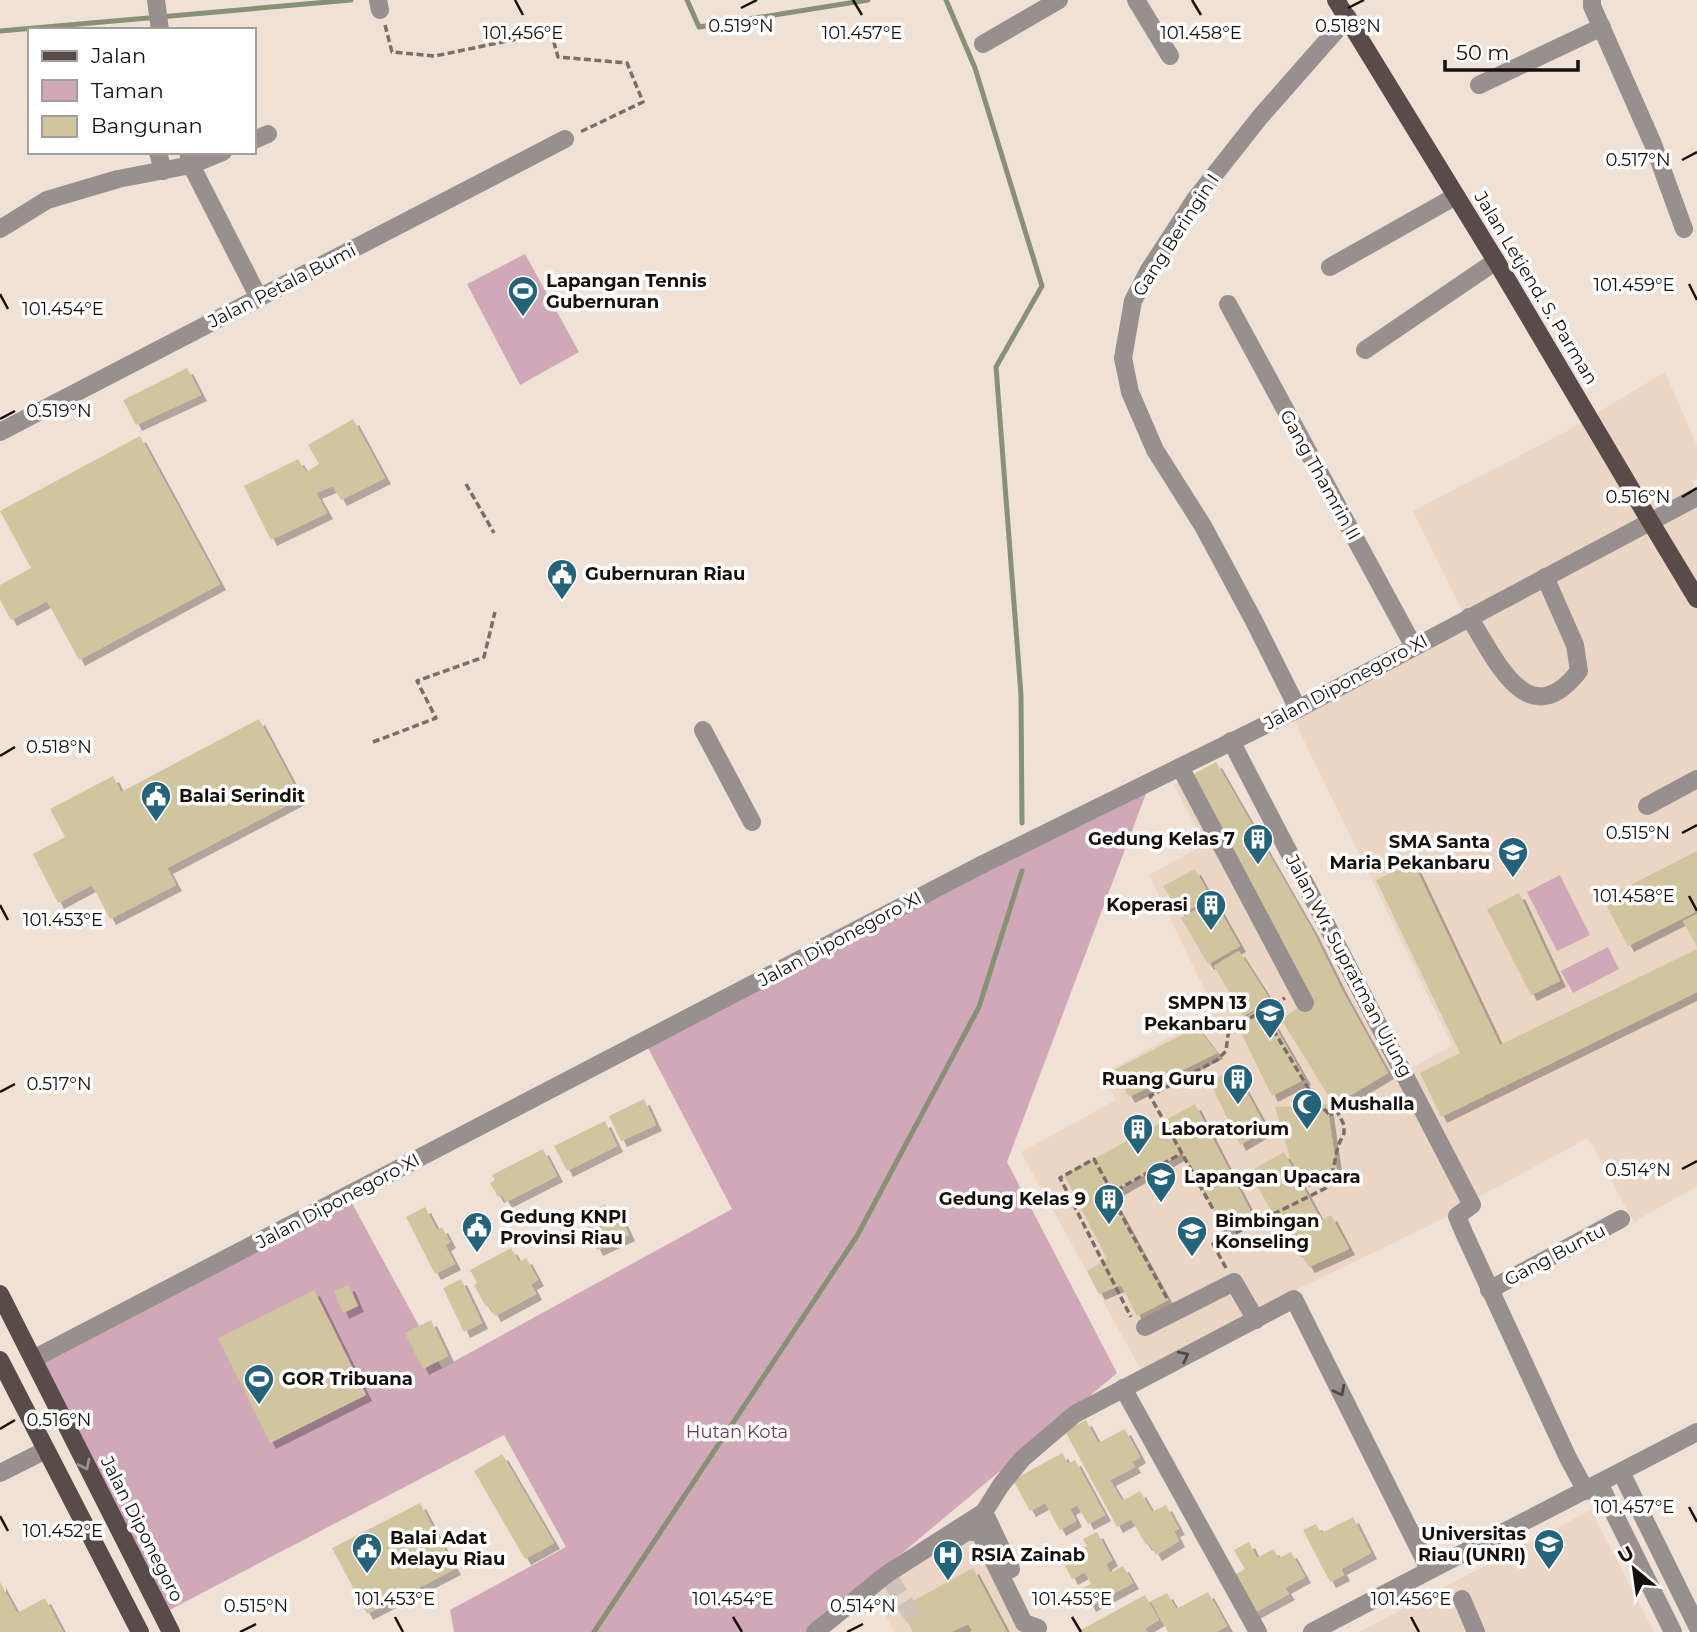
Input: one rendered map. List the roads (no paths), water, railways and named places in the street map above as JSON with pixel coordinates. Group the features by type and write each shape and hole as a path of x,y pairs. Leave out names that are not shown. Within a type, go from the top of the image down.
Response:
{"main road":[{"name":"Jalan Letjend. S. Parman","path":"1336,0 1457,196 1697,599"},
{"name":"Jalan Diponegoro","path":"0,1294 171,1632"},
{"path":"0,1360 140,1632"},
{"path":"109,1571 134,1558"}],"street":[{"path":"156,0 160,28"},
{"path":"983,44 1059,0"},
{"path":"1136,0 1170,56"},
{"path":"1592,0 1592,6 1653,144 1684,229"},
{"name":"Gang Beringin I","path":"1298,709 1203,526 1155,450 1130,392 1123,358 1133,301 1149,270 1196,198 1260,117 1348,17"},
{"path":"1479,85 1602,27"},
{"name":"Jalan Petala Bumi","path":"0,432 565,139"},
{"path":"159,154 163,171"},
{"path":"0,229 47,200 118,179 163,171 190,159 214,154"},
{"path":"190,159 259,298"},
{"path":"1330,267 1457,196"},
{"path":"1365,349 1496,261"},
{"name":"Gang Thamrin II","path":"1228,304 1414,646"},
{"name":"Jalan Diponegoro XI","path":"33,1359 985,863 1298,709 1697,497"},
{"path":"1469,617 1507,677 1525,694 1543,697 1568,685 1578,671 1575,645 1545,577"},
{"path":"703,730 752,822"},
{"name":"Jalan Wr. Supratman Ujung","path":"1231,741 1472,1205 1457,1216 1568,1458 1592,1487 1673,1632"},
{"path":"1181,767 1301,997"},
{"path":"1647,806 1697,779"},
{"name":"Gang Buntu","path":"1489,1290 1621,1219"},
{"path":"1141,1322 1234,1282 1256,1320"},
{"path":"815,1632 889,1576 984,1512 1022,1459 1075,1414 1294,1299 1429,1569"},
{"path":"1123,1388 1258,1632"},
{"path":"1312,1632 1697,1432"},
{"path":"0,1473 46,1450"},
{"path":"1621,1472 1697,1626"},
{"path":"984,1512 1039,1630"},
{"path":"937,1542 950,1543 968,1531 980,1533 1024,1623 1039,1630"},
{"path":"1462,1599 1476,1632"}],"waterway":[{"path":"34,28 351,0"},
{"path":"687,0 699,27 868,0"},
{"path":"946,0 975,68 1042,286 996,367 1021,695 1022,823"},
{"path":"0,31 28,29"},
{"path":"594,1632 857,1236 979,1007 1022,871"}],"tunnel":[{"path":"890,1579 915,1619"}],"place":[{"name":"Lapangan Tennis Gubernuran","path":"523,318"},
{"name":"Gubernuran Riau","path":"562,601"},
{"name":"Balai Serindit","path":"156,823"},
{"name":"Gedung Kelas 7","path":"1258,866"},
{"name":"SMA Santa Maria Pekanbaru","path":"1513,879"},
{"name":"Koperasi","path":"1211,932"},
{"name":"SMPN 13 Pekanbaru","path":"1270,1040"},
{"name":"Ruang Guru","path":"1238,1106"},
{"name":"Mushalla","path":"1307,1131"},
{"name":"Laboratorium","path":"1138,1156"},
{"name":"Lapangan Upacara","path":"1161,1204"},
{"name":"Gedung Kelas 9","path":"1109,1226"},
{"name":"Gedung KNPI Provinsi Riau","path":"477,1254"},
{"name":"Bimbingan Konseling","path":"1192,1258"},
{"name":"GOR Tribuana","path":"259,1406"},
{"name":"Universitas Riau (UNRI)","path":"1549,1571"},
{"name":"Balai Adat Melayu Riau","path":"367,1575"},
{"name":"RSIA Zainab","path":"948,1582"}],"park label":[{"name":"Hutan Kota","path":"737,1432"}]}
